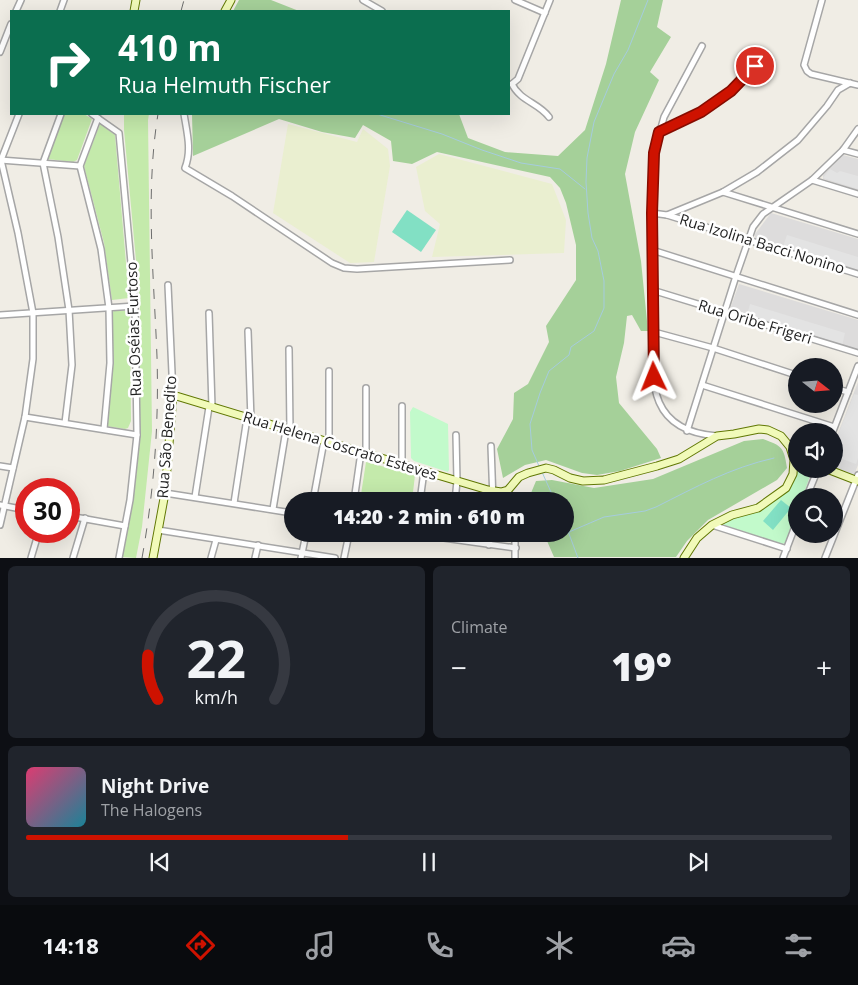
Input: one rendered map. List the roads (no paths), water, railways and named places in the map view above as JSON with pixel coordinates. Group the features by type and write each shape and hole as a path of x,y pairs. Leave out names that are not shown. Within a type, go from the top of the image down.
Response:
{"street":[{"path":"363,0 380,10"},
{"path":"515,0 545,13"},
{"path":"549,117 545,112 516,92 510,85 518,79 550,0"},
{"path":"822,0 804,65 811,74 858,85"},
{"path":"0,52 10,27"},
{"path":"702,46 664,117 654,153 652,290 654,377 657,400 668,417 687,431 717,436 758,429 768,430 785,440 788,445"},
{"path":"659,132 701,112 731,91 755,66"},
{"path":"652,213 667,214 723,192 758,172 798,140 828,106 838,90 850,83"},
{"path":"0,525 25,417 33,359 33,313 18,233 0,160 19,115"},
{"path":"61,115 43,163 58,237 69,310 72,365 65,423"},
{"name":"Rua Oséias Furtoso","path":"94,115 120,133 136,306 137,435 119,558"},
{"path":"184,115 189,146 185,168 232,196 332,263 344,268 357,269 510,260"},
{"path":"98,118 80,166 101,250 109,308 110,363 104,429"},
{"path":"687,431 753,227 763,214 812,180 842,150 858,128"},
{"path":"842,150 858,154"},
{"path":"0,160 80,166"},
{"path":"812,180 858,194"},
{"path":"723,192 858,234"},
{"name":"Rua Izolina Bacci Nonino","path":"667,214 858,274"},
{"path":"652,250 858,315"},
{"name":"Rua São Benedito","path":"152,558 165,492 173,395 168,286"},
{"name":"Rua Oribe Frigeri","path":"652,290 858,353"},
{"path":"0,315 136,306"},
{"path":"195,498 210,407 209,313"},
{"path":"234,503 249,419 248,331"},
{"path":"654,332 714,348 788,372"},
{"path":"273,509 288,430 289,349"},
{"path":"836,423 858,366"},
{"path":"315,492 326,442 329,371"},
{"path":"702,385 816,423"},
{"path":"356,492 364,453 366,388"},
{"path":"843,391 848,392"},
{"name":"Rua Helena Coscrato Esteves","path":"173,395 457,481 494,491 508,490"},
{"path":"402,406 402,465"},
{"path":"25,417 137,435"},
{"path":"456,435 456,492"},
{"path":"508,490 519,477 546,468 583,481 604,480 678,459 717,436"},
{"path":"491,446 494,491"},
{"path":"0,466 13,468"},
{"path":"421,492 424,471"},
{"path":"825,558 857,478 843,474"},
{"path":"685,557 697,538 712,525 732,515 758,508 783,492 792,478"},
{"path":"165,492 284,511"},
{"path":"80,517 125,526"},
{"path":"73,558 85,518"},
{"path":"712,525 787,549"},
{"path":"158,530 258,545 301,555 335,558"},
{"path":"212,558 216,540"},
{"path":"301,555 304,542"},
{"path":"344,558 347,542"},
{"path":"476,542 516,548"},
{"path":"515,558 516,542"},
{"path":"31,558 35,543"},
{"path":"783,558 789,543"},
{"path":"255,558 258,545"}],"waterway":[{"path":"539,466 532,450 530,424 549,371 569,355 571,347 594,331 604,308 604,281 598,251 592,238 588,213 587,158 594,122 614,74 628,50 648,0"},
{"path":"380,115 442,134 521,163 560,169 585,189"},
{"path":"574,530 604,517 645,511 728,473 774,458"},
{"path":"542,472 551,492"},
{"path":"572,542 578,558"}],"railway":[{"path":"181,10 184,0"},
{"path":"142,558 150,508 156,432 157,357 151,205 154,144 158,115"}]}
